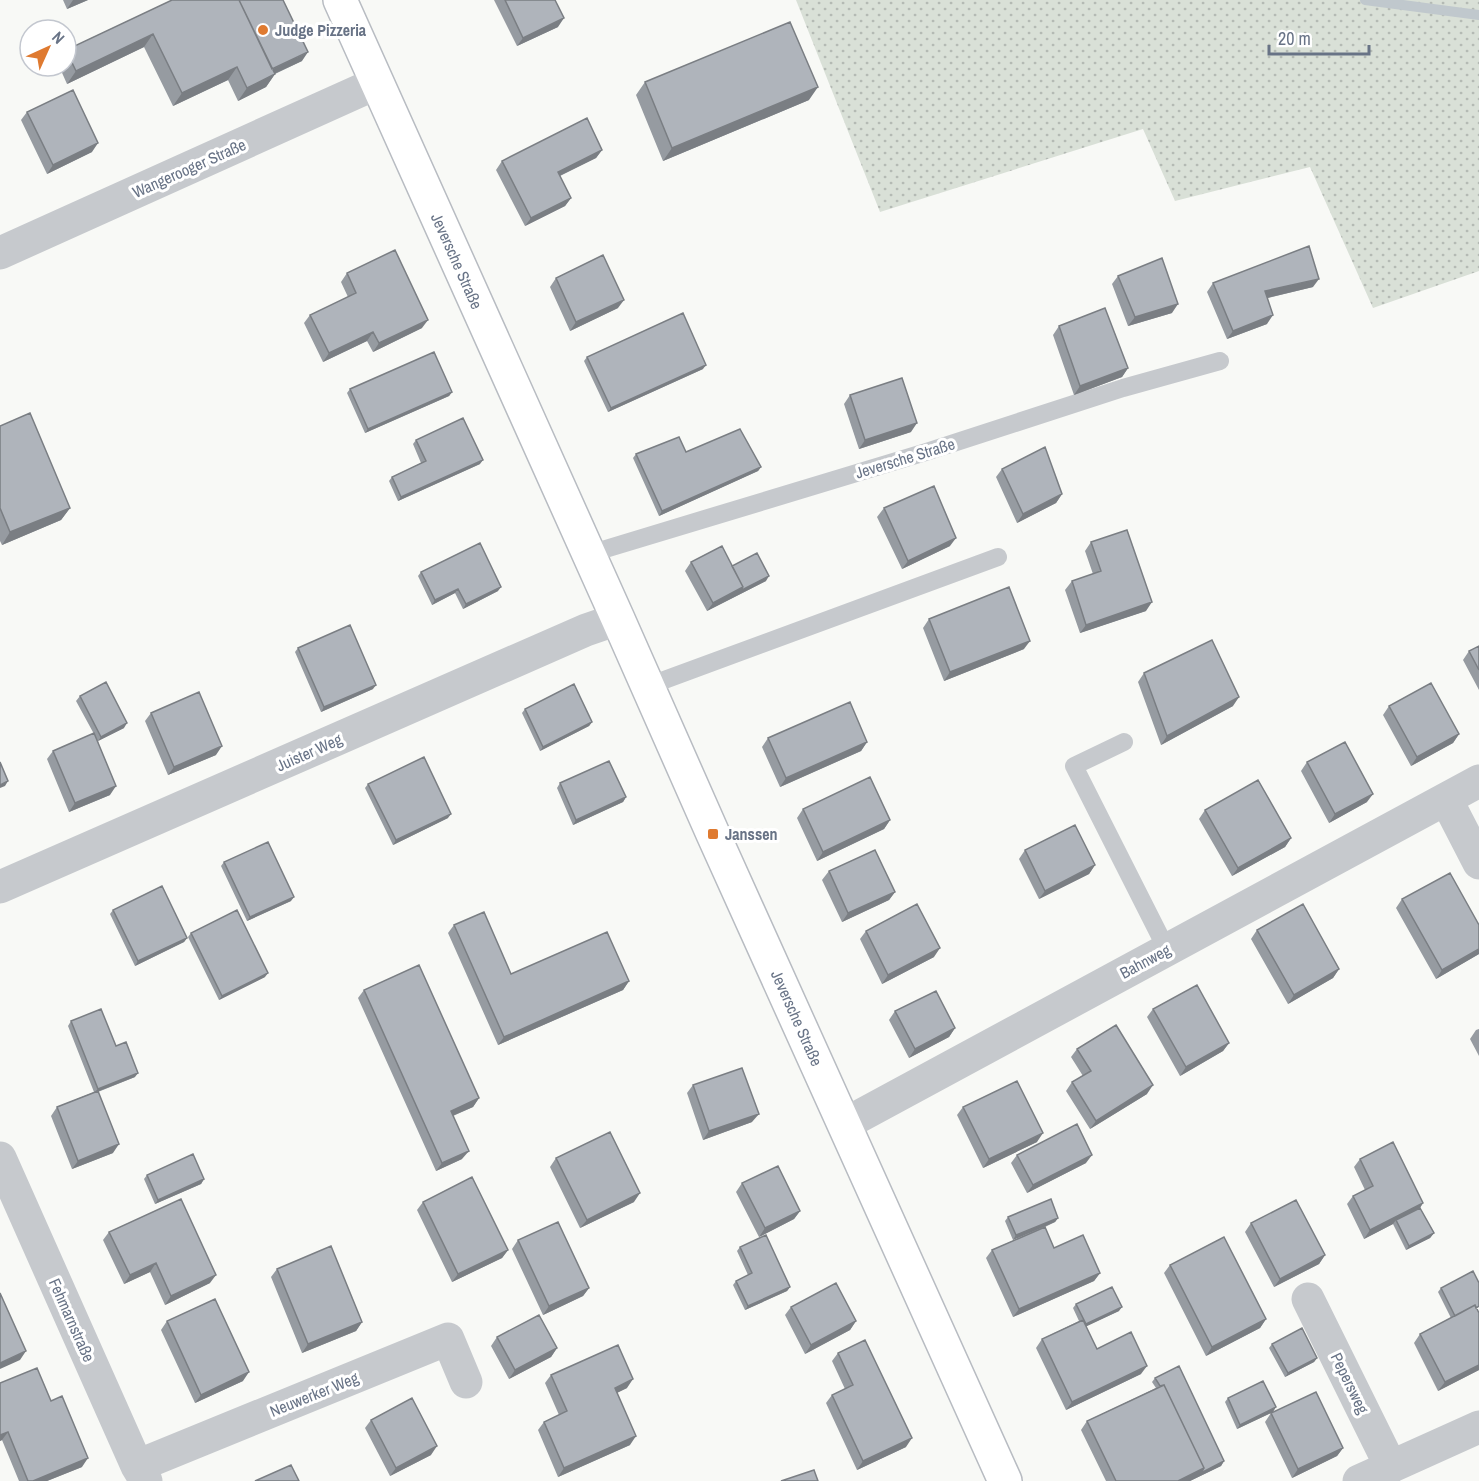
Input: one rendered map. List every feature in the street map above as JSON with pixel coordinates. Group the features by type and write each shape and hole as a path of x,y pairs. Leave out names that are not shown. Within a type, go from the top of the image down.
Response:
{"street":[{"name":"Jeversche Straße","path":"340,0 1005,1481"},
{"name":"Wangerooger Straße","path":"0,253 377,83"},
{"name":"Juister Weg","path":"0,887 575,634 618,619"},
{"name":"Bahnweg","path":"845,1124 1479,781"},
{"path":"1446,799 1479,863"},
{"name":"Fehmarnstraße","path":"0,1158 141,1473"},
{"name":"Pepersweg","path":"1308,1299 1391,1467"},
{"name":"Neuwerker Weg","path":"141,1473 448,1339 466,1382"},
{"path":"1359,1481 1479,1427"}],"lane":[{"name":"Jeversche Straße","path":"589,554 926,452 1123,388 1220,361"},
{"path":"648,687 998,557"},
{"path":"1124,742 1074,766 1167,950"}],"shaded area":[{"path":"796,0 1479,0 1479,271 1373,308 1310,167 1175,201 1143,129 880,212"}],"building":[{"path":"172,0 239,0 275,74 247,88 237,67 182,93 153,34 78,70 78,44"},
{"name":"Judge Pizzeria","path":"239,0 283,0 308,52 272,69"},
{"path":"505,0 555,0 564,18 523,38"},
{"path":"790,22 818,87 672,148 645,82"},
{"path":"73,90 98,143 53,165 27,112"},
{"path":"587,118 602,150 558,172 571,198 531,218 502,161"},
{"path":"1309,246 1319,279 1265,291 1273,315 1233,331 1213,283"},
{"path":"395,250 428,320 379,343 373,332 329,353 310,315 356,293 347,273"},
{"path":"603,255 624,300 576,322 556,278"},
{"path":"1162,258 1178,304 1135,317 1118,276"},
{"path":"1105,308 1128,368 1080,386 1059,326"},
{"path":"683,313 706,365 611,408 587,357"},
{"path":"434,352 452,392 368,429 350,389"},
{"path":"902,378 917,423 865,440 850,395"},
{"path":"30,413 70,508 10,532 0,508 0,426"},
{"path":"463,418 483,460 401,497 392,477 426,461 416,440"},
{"path":"740,429 761,467 662,511 636,454 679,437 686,452"},
{"path":"1045,447 1062,494 1023,514 1002,469"},
{"path":"934,486 956,538 908,561 884,508"},
{"path":"1127,530 1152,602 1086,625 1072,581 1101,571 1091,542"},
{"path":"480,543 501,587 466,604 458,589 435,600 421,572"},
{"path":"722,546 743,587 713,603 691,562"},
{"path":"757,553 769,576 740,591 743,587 732,566"},
{"path":"1009,587 1030,641 950,672 929,619"},
{"path":"350,625 376,685 324,707 298,648"},
{"path":"1212,640 1239,697 1167,736 1144,673"},
{"path":"1479,646 1479,670 1469,651"},
{"path":"106,682 127,723 101,737 80,696"},
{"path":"1431,683 1459,734 1417,757 1389,706"},
{"path":"574,684 592,722 543,747 525,709"},
{"path":"199,692 222,746 174,767 151,713"},
{"path":"850,702 867,742 786,778 768,738"},
{"path":"94,733 116,786 75,803 53,751"},
{"path":"1345,742 1373,794 1335,814 1307,762"},
{"path":"424,757 451,814 396,840 368,784"},
{"path":"609,761 626,797 576,820 560,783"},
{"path":"0,762 8,781 0,785"},
{"path":"870,777 890,820 823,852 803,809"},
{"path":"1258,780 1291,838 1238,868 1205,810"},
{"path":"1075,825 1095,865 1045,891 1025,850"},
{"path":"268,842 294,897 250,917 224,862"},
{"path":"875,850 895,892 848,913 829,871"},
{"path":"1450,873 1479,925 1479,949 1442,970 1402,899"},
{"path":"162,886 187,938 138,961 113,910"},
{"path":"917,904 940,948 888,975 866,931"},
{"path":"1303,904 1339,969 1294,995 1257,930"},
{"path":"237,910 268,973 222,996 191,933"},
{"path":"484,912 511,974 607,932 629,981 504,1037 454,925"},
{"path":"419,965 479,1098 451,1111 469,1151 442,1163 364,990"},
{"path":"1197,985 1229,1043 1186,1067 1153,1009"},
{"path":"936,991 955,1028 915,1049 895,1011"},
{"path":"101,1009 116,1046 126,1042 138,1073 98,1089 71,1021"},
{"path":"1116,1025 1153,1085 1096,1121 1072,1082 1091,1071 1077,1049"},
{"path":"742,1068 759,1114 709,1131 693,1085"},
{"path":"1017,1081 1043,1133 989,1159 963,1107"},
{"path":"98,1091 119,1144 78,1161 57,1107"},
{"path":"1077,1124 1092,1155 1033,1185 1017,1155"},
{"path":"610,1132 640,1193 587,1220 556,1158"},
{"path":"1393,1142 1423,1203 1370,1230 1353,1196 1373,1186 1360,1159"},
{"path":"193,1154 204,1179 158,1200 147,1175"},
{"path":"778,1166 800,1211 765,1228 742,1183"},
{"path":"472,1177 508,1250 458,1274 423,1202"},
{"path":"181,1199 216,1275 171,1296 156,1263 130,1275 109,1232"},
{"path":"1051,1199 1058,1218 1016,1235 1008,1217"},
{"path":"1296,1200 1325,1255 1280,1279 1251,1223"},
{"path":"1420,1208 1434,1233 1409,1246 1396,1220"},
{"path":"558,1222 589,1288 549,1306 518,1240"},
{"path":"1045,1227 1054,1248 1083,1235 1100,1273 1019,1309 992,1250"},
{"path":"766,1235 790,1287 748,1306 736,1281 752,1273 740,1247"},
{"path":"1224,1237 1266,1319 1212,1347 1170,1265"},
{"path":"331,1246 362,1322 308,1344 277,1269"},
{"path":"1473,1271 1479,1283 1479,1306 1476,1308 1475,1305 1455,1316 1441,1288"},
{"path":"836,1283 856,1321 811,1345 791,1307"},
{"path":"1112,1287 1122,1307 1086,1324 1076,1304"},
{"path":"0,1293 26,1351 0,1363"},
{"path":"215,1299 249,1372 201,1395 167,1321"},
{"path":"1475,1305 1479,1313 1479,1365 1445,1382 1420,1334"},
{"path":"539,1315 557,1348 515,1370 497,1337"},
{"path":"1083,1320 1097,1349 1131,1332 1147,1366 1072,1402 1042,1339"},
{"path":"1302,1328 1317,1358 1288,1373 1272,1344"},
{"path":"865,1340 912,1438 863,1461 832,1395 853,1385 838,1353"},
{"path":"618,1345 633,1379 615,1388 636,1436 564,1468 544,1422 567,1411 551,1375"},
{"path":"1179,1366 1224,1461 1201,1473 1204,1468 1164,1385 1160,1386 1155,1378"},
{"path":"37,1368 51,1401 62,1396 88,1458 28,1481 8,1432 0,1435 0,1383"},
{"path":"1263,1381 1276,1407 1240,1425 1228,1398"},
{"path":"1164,1385 1204,1468 1178,1481 1116,1481 1087,1421"},
{"path":"1316,1392 1343,1448 1298,1469 1271,1413"},
{"path":"412,1398 437,1446 396,1468 371,1420"},
{"path":"291,1465 299,1481 255,1481"},
{"path":"814,1470 818,1481 781,1481"}],"waterway":[{"path":"1365,0 1479,15"}],"place":[{"name":"Judge Pizzeria","path":"263,30"},
{"name":"Janssen","path":"713,834"}]}
